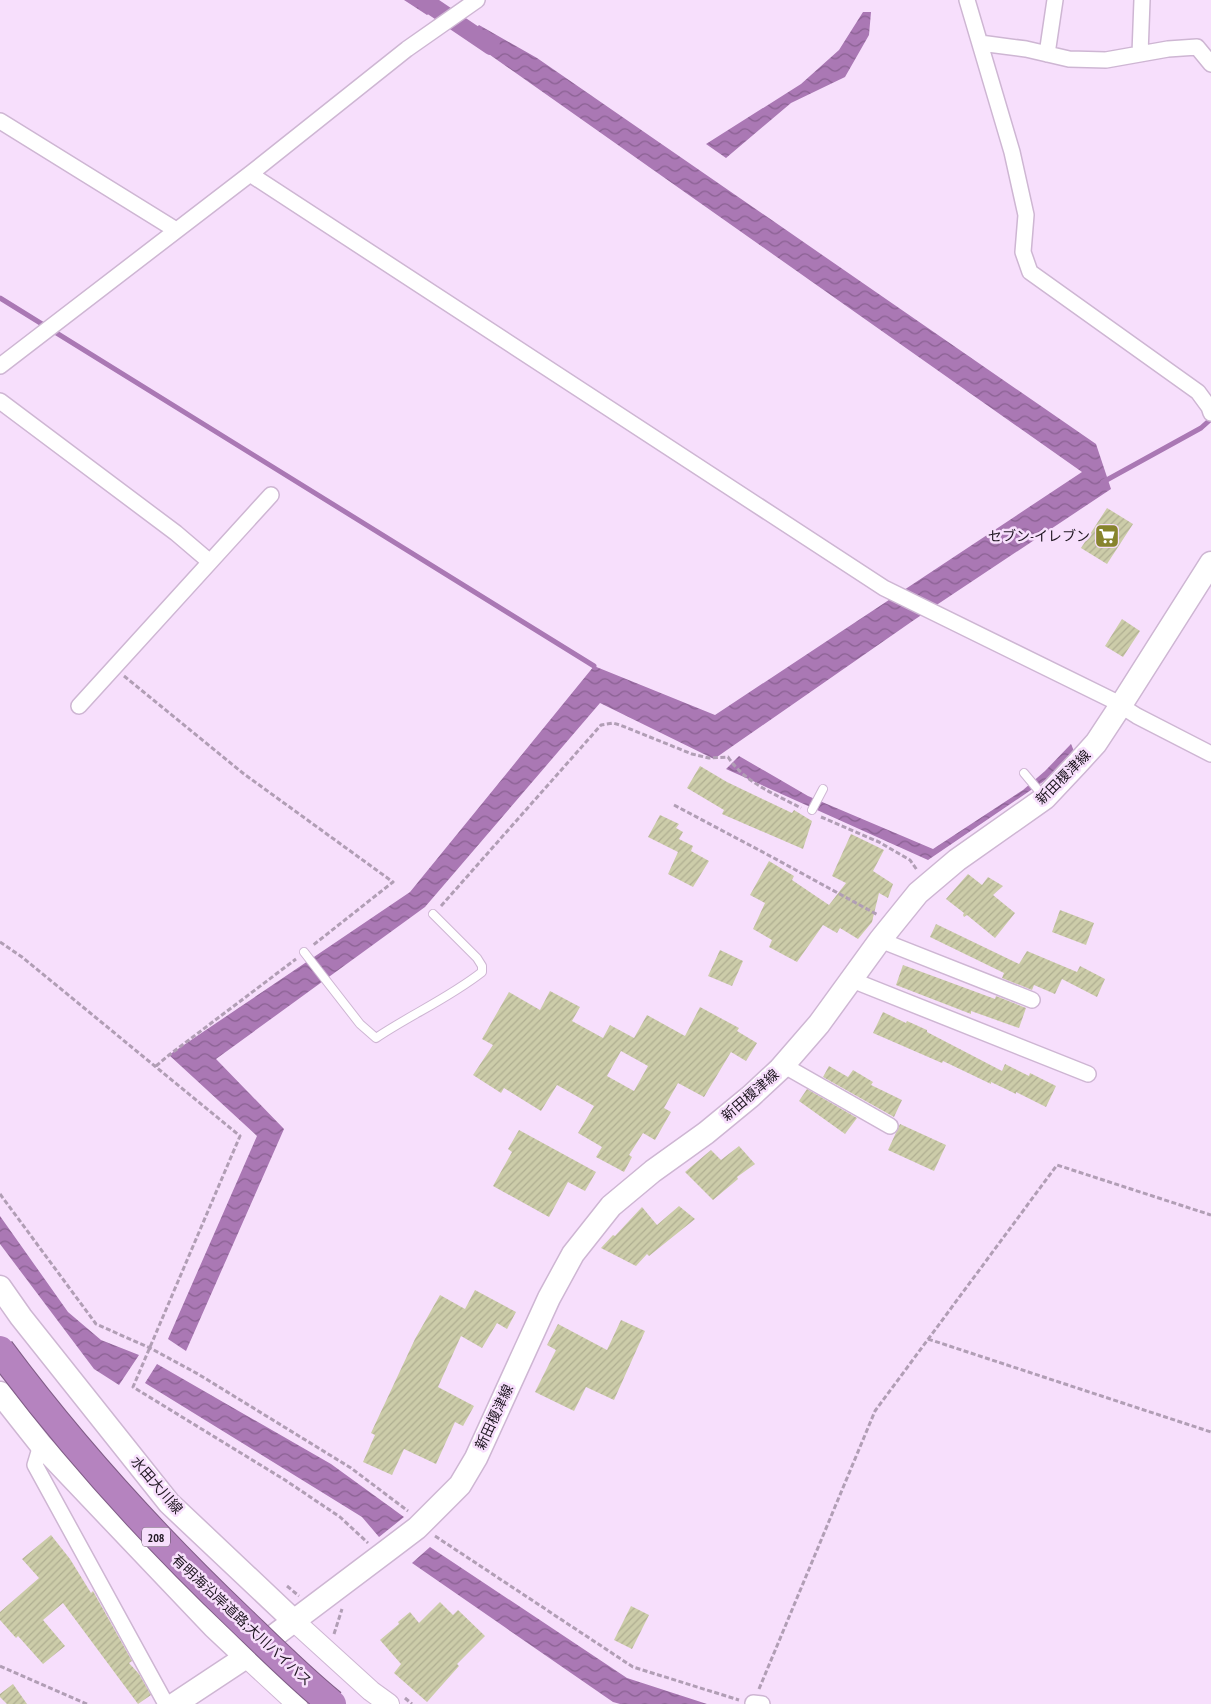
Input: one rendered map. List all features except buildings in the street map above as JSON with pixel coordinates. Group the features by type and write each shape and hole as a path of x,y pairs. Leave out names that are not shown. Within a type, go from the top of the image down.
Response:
{"highway":[{"name":"有明海沿岸道路;大川バイパス","path":"0,1350 74,1445 127,1506 215,1596 332,1704"},
{"name":"有明海沿岸道路;大川バイパス","path":"0,1366 68,1451 134,1527 253,1646 318,1704"}],"main road":[{"name":"新田榎津線","path":"294,1621 385,1553 427,1528 460,1485 476,1458 549,1298 573,1254 611,1206 653,1171 706,1133 751,1096 783,1065 819,1024 918,893 957,860 1045,798 1096,743 1211,563"},
{"name":"水田大川線","path":"0,1287 21,1317 169,1503 294,1621"},
{"path":"0,1394 41,1445 214,1627 246,1657"},
{"path":"175,1704 246,1657 294,1621"}],"street":[{"path":"967,0 1012,152 1026,215 1023,252 1030,272 1198,392 1210,410"},
{"path":"1047,54 1055,0"},
{"path":"1140,54 1142,0"},
{"path":"0,366 250,174 407,49 473,2"},
{"path":"980,43 1026,49 1068,59 1106,60 1168,49 1197,47 1211,64"},
{"path":"0,121 176,230"},
{"path":"250,174 895,593 1121,705 1137,716 1211,754"},
{"path":"0,400 176,533 210,562"},
{"path":"79,706 271,495"},
{"path":"887,932 1032,1000"},
{"path":"852,980 1088,1074"},
{"path":"783,1065 890,1126"},
{"path":"41,1445 35,1465 166,1704"},
{"path":"294,1621 371,1690 393,1699"},
{"path":"246,1657 297,1704"}],"lane":[{"path":"1024,773 1045,798"},
{"path":"812,810 823,789"},
{"path":"304,952 360,1024 376,1038 482,972 482,966 478,958 433,914"}],"path":[{"path":"114,668 244,774 393,882 156,1066"},
{"path":"433,914 601,725 613,723 620,725 692,754 709,758 728,757 740,772 753,782 803,809"},
{"path":"674,805 772,856 887,932"},
{"path":"819,816 879,842 910,860 920,874"},
{"path":"0,942 22,957 240,1136 133,1387 285,1480 340,1517 385,1553"},
{"path":"0,1194 96,1324 150,1348 198,1374 351,1468 427,1528 633,1667 727,1697 758,1704 875,1411 1057,1165 1211,1215"},
{"path":"928,1339 1211,1432"},
{"path":"333,1638 343,1604"},
{"path":"0,1666 87,1704"},
{"path":"393,1699 412,1704"}],"water":[{"path":"404,0 432,0 439,6 427,15"},
{"path":"863,12 871,12 869,35 845,77 791,103 726,158 706,144 801,84 839,50"},
{"path":"479,25 537,58 1096,444 1111,489 914,620 714,759 600,703 425,907 216,1059 284,1129 186,1351 168,1339 257,1136 169,1055 410,892 594,666 715,715 1082,472 466,38"},
{"path":"1071,744 1074,751 1053,775 928,860 726,769 739,756 808,796 933,849 1023,790 1045,771"},
{"path":"0,1216 68,1312 101,1340 139,1355 119,1385 94,1369 0,1244"},
{"path":"157,1364 331,1464 404,1517 379,1537 362,1517 145,1383"},
{"path":"430,1547 627,1678 707,1704 620,1704 613,1702 412,1563"}],"waterway":[{"path":"423,0 491,46"},
{"path":"0,298 594,666"},
{"path":"1103,482 1201,428 1211,419"}],"place":[{"name":"セブン-イレブン","path":"1107,536"}]}
